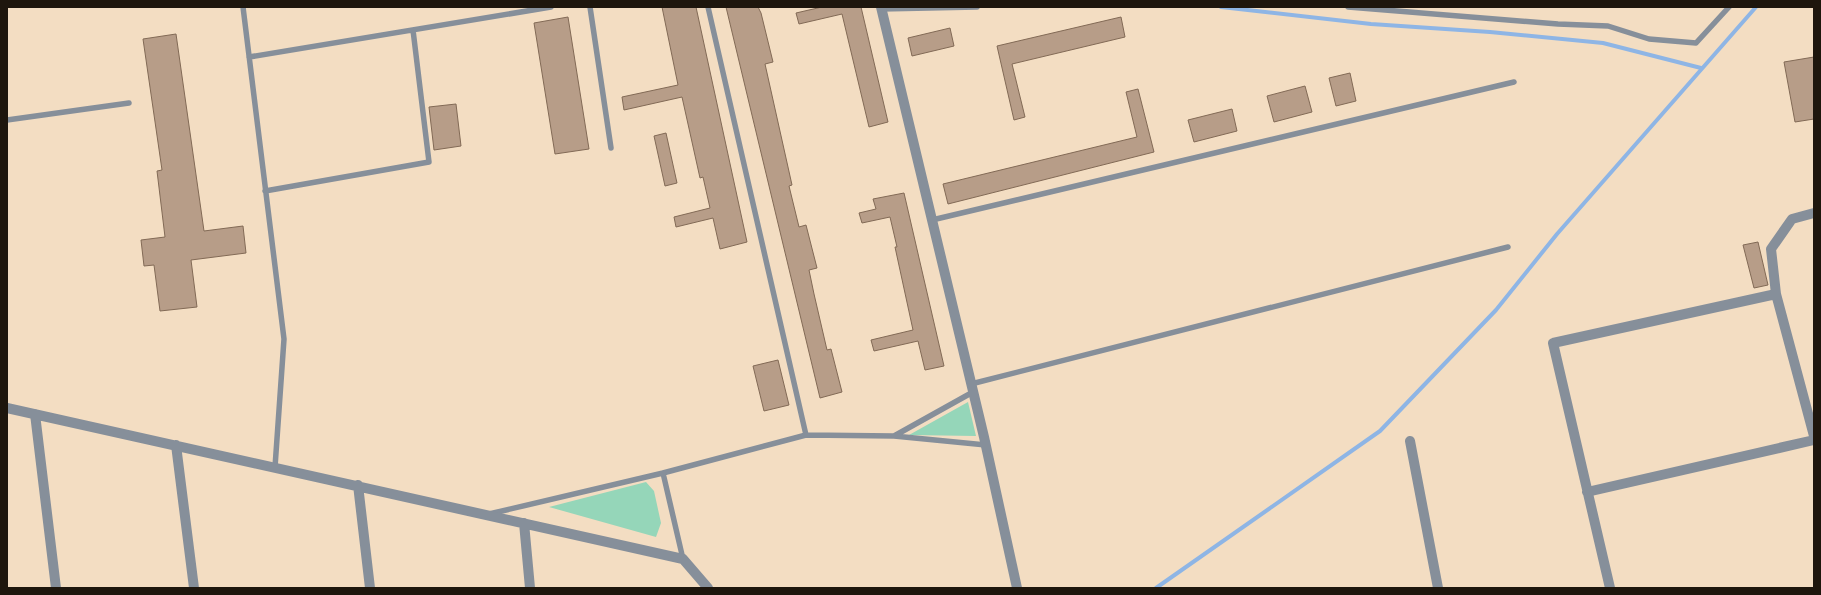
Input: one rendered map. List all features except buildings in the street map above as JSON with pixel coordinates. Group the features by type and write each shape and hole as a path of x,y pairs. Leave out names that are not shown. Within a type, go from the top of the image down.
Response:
{"street":[{"path":"881,8 986,445 1017,588"},
{"path":"1814,213 1792,219 1771,249 1776,294 1814,436"},
{"path":"1610,588 1553,343 1776,294"},
{"path":"7,408 358,485 682,559 708,588"},
{"path":"35,414 56,588"},
{"path":"1587,492 1814,440"},
{"path":"1410,441 1438,588"},
{"path":"176,445 194,588"},
{"path":"358,485 370,588"},
{"path":"524,523 530,588"},
{"path":"698,577 699,588"}],"lane":[{"path":"243,7 284,339 275,467"},
{"path":"249,57 551,7"},
{"path":"590,7 611,148"},
{"path":"708,7 806,435"},
{"path":"881,8 976,7"},
{"path":"1348,7 1558,24 1608,26 1649,39 1696,43 1729,7"},
{"path":"265,191 429,162 413,30"},
{"path":"932,220 1514,82"},
{"path":"7,120 129,103"},
{"path":"894,436 972,388 1508,247"},
{"path":"487,514 663,473 806,435 894,436 986,445"},
{"path":"663,473 682,559"}],"green space":[{"path":"968,402 976,436 909,435"},
{"path":"646,482 654,491 661,523 656,537 549,507"}],"waterway":[{"path":"1221,7 1371,24 1490,32 1603,43 1701,68"},
{"path":"1156,588 1380,431 1496,310 1557,234 1756,7"}]}
